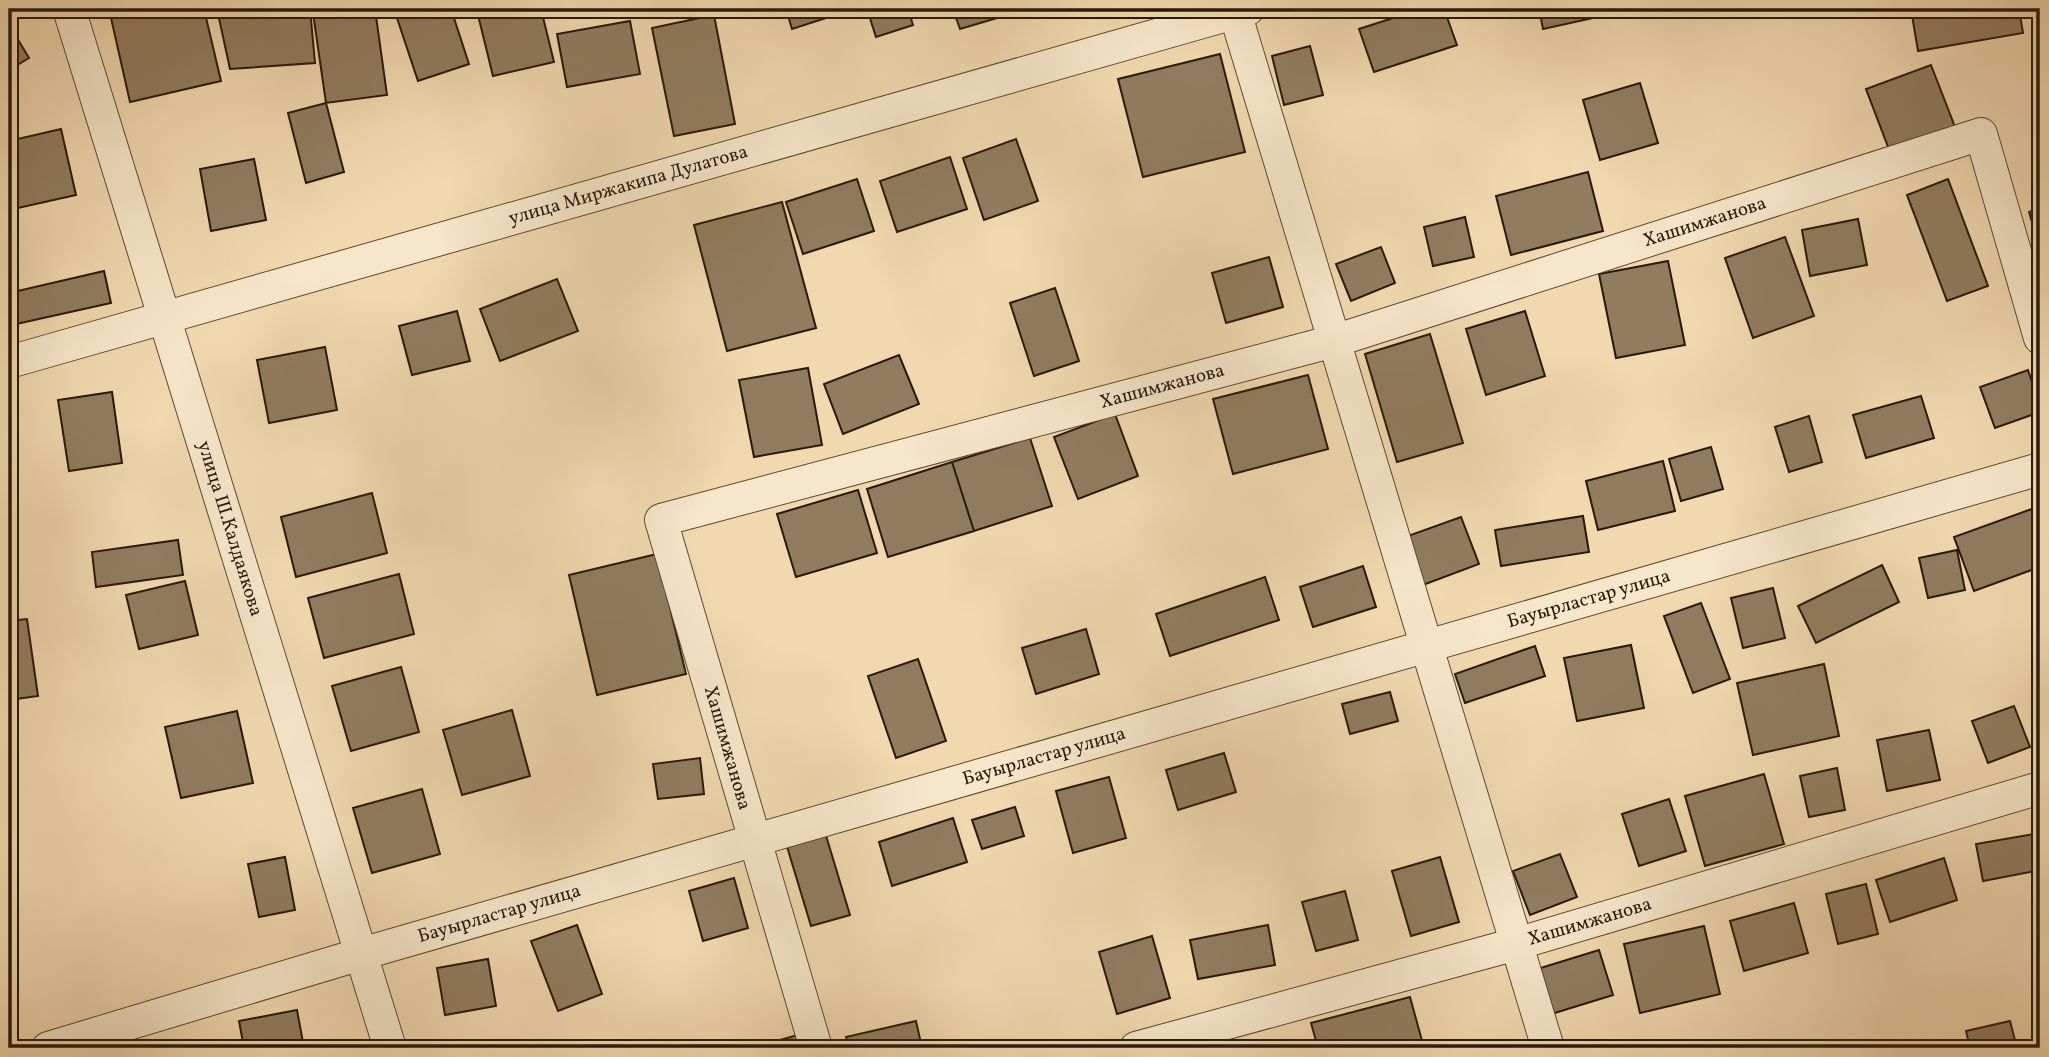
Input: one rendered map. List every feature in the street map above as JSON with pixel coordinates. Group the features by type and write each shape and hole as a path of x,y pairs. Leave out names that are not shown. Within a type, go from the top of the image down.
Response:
{"street":[{"name":"улица Ш.Калдаякова","path":"69,9 390,1048"},
{"name":"улица Миржакипа Дулатова","path":"9,362 1239,10"},
{"path":"1239,10 1334,341 1548,1048"},
{"name":"Хашимжанова","path":"816,1048 661,520 1334,341 1981,134 2040,338"},
{"name":"Бауырластар улица","path":"48,1048 361,954 2040,470"},
{"name":"Хашимжанова","path":"1136,1048 1516,944 2040,788"}],"building":[{"path":"109,9 204,9 221,81 130,102"},
{"path":"217,9 310,9 315,63 230,69"},
{"path":"375,9 387,95 326,103 313,13"},
{"path":"394,9 451,9 469,64 418,81"},
{"path":"541,9 554,62 493,76 477,11"},
{"path":"786,9 827,9 829,17 792,29"},
{"path":"867,9 908,9 913,25 876,37"},
{"path":"953,9 994,9 997,18 960,29"},
{"path":"1421,9 1444,9 1457,45 1374,72 1359,29"},
{"path":"1539,9 1610,9 1611,14 1543,29"},
{"path":"1911,9 2019,9 2023,33 1918,51"},
{"path":"714,15 735,124 674,136 652,28"},
{"path":"630,21 640,74 567,87 557,34"},
{"path":"9,25 29,58 9,70"},
{"path":"1310,46 1323,95 1284,105 1272,56"},
{"path":"1220,54 1245,152 1143,177 1118,79"},
{"path":"1931,65 1955,127 1890,152 1866,89"},
{"path":"1640,83 1658,143 1600,160 1583,100"},
{"path":"326,103 344,172 306,183 288,113"},
{"path":"61,129 76,195 9,210 9,141"},
{"path":"1016,139 1038,201 984,220 963,158"},
{"path":"950,157 967,209 897,232 880,181"},
{"path":"254,159 266,220 211,231 200,169"},
{"path":"1588,172 1603,231 1511,255 1496,196"},
{"path":"857,179 874,231 803,254 786,202"},
{"path":"1948,179 1988,286 1947,301 1907,195"},
{"path":"782,202 816,328 727,351 694,225"},
{"path":"2040,208 2040,248 2029,212"},
{"path":"1465,217 1474,257 1433,266 1424,227"},
{"path":"1858,219 1867,265 1810,276 1802,230"},
{"path":"1785,237 1814,316 1753,338 1725,258"},
{"path":"1381,247 1395,283 1351,301 1336,264"},
{"path":"1269,257 1283,307 1226,323 1212,273"},
{"path":"1668,261 1685,345 1616,358 1599,274"},
{"path":"104,271 111,303 16,324 9,293"},
{"path":"557,279 578,331 500,361 480,309"},
{"path":"1055,288 1079,361 1034,376 1010,303"},
{"path":"457,311 470,361 412,375 399,326"},
{"path":"1525,311 1545,376 1486,395 1466,329"},
{"path":"1430,334 1463,443 1397,462 1365,354"},
{"path":"325,347 337,410 269,423 257,360"},
{"path":"899,355 919,404 843,434 824,384"},
{"path":"808,368 822,445 754,457 739,380"},
{"path":"2028,370 2040,412 1995,428 1980,387"},
{"path":"1308,375 1328,449 1233,474 1213,399"},
{"path":"112,392 122,463 69,471 58,400"},
{"path":"1921,396 1934,438 1866,458 1853,415"},
{"path":"1115,414 1138,476 1078,499 1054,437"},
{"path":"1809,416 1822,462 1789,472 1775,427"},
{"path":"1030,438 1052,506 974,531 952,462"},
{"path":"1711,447 1723,489 1681,501 1669,459"},
{"path":"1663,461 1675,511 1598,530 1586,481"},
{"path":"952,462 974,531 888,557 867,489"},
{"path":"858,490 877,553 796,577 777,514"},
{"path":"372,493 387,553 296,577 281,517"},
{"path":"2040,506 2040,567 1974,591 1954,537"},
{"path":"1583,516 1589,552 1501,566 1495,530"},
{"path":"1461,517 1479,564 1423,585 1405,537"},
{"path":"178,540 183,575 96,587 92,552"},
{"path":"1957,550 1965,590 1928,598 1919,558"},
{"path":"657,554 686,674 597,695 569,575"},
{"path":"1882,565 1899,602 1816,643 1798,606"},
{"path":"1363,566 1376,607 1313,627 1300,587"},
{"path":"399,574 414,634 324,658 308,598"},
{"path":"1265,577 1279,620 1170,656 1156,614"},
{"path":"185,581 198,635 139,649 126,595"},
{"path":"1773,588 1785,638 1743,648 1731,598"},
{"path":"1701,603 1730,679 1693,693 1664,616"},
{"path":"27,619 38,696 9,700 9,621"},
{"path":"1086,629 1099,674 1036,694 1022,648"},
{"path":"1631,645 1644,708 1577,721 1564,658"},
{"path":"1535,646 1545,676 1465,703 1455,674"},
{"path":"918,659 946,741 896,758 868,676"},
{"path":"1824,664 1839,736 1753,755 1737,683"},
{"path":"401,667 419,732 351,751 332,686"},
{"path":"1390,692 1398,721 1350,734 1342,704"},
{"path":"2014,706 2030,747 1988,763 1972,721"},
{"path":"512,710 530,776 462,795 443,730"},
{"path":"237,711 253,783 181,798 165,727"},
{"path":"1929,730 1940,780 1887,791 1877,740"},
{"path":"1224,753 1236,792 1178,810 1166,770"},
{"path":"700,758 704,794 658,799 653,764"},
{"path":"1837,768 1845,810 1809,817 1800,776"},
{"path":"1764,774 1784,844 1705,866 1685,796"},
{"path":"1109,777 1126,838 1073,853 1056,791"},
{"path":"422,789 440,854 372,873 353,808"},
{"path":"1669,799 1686,851 1639,866 1622,814"},
{"path":"1015,807 1024,836 982,849 972,820"},
{"path":"953,818 967,862 892,886 879,842"},
{"path":"824,829 850,915 811,926 785,840"},
{"path":"2040,833 2040,870 1983,881 1976,844"},
{"path":"1560,854 1577,897 1530,915 1513,871"},
{"path":"285,857 295,910 259,917 248,864"},
{"path":"1440,857 1459,922 1411,936 1392,871"},
{"path":"1944,858 1957,900 1890,922 1876,880"},
{"path":"734,878 748,928 703,941 689,891"},
{"path":"1866,884 1878,934 1838,944 1826,894"},
{"path":"1345,891 1358,940 1316,951 1302,902"},
{"path":"1794,903 1808,953 1744,971 1730,921"},
{"path":"577,925 602,994 558,1011 531,941"},
{"path":"1268,925 1275,965 1198,979 1190,940"},
{"path":"1704,926 1720,994 1640,1013 1624,944"},
{"path":"1152,936 1170,998 1117,1014 1099,952"},
{"path":"1599,950 1613,995 1545,1016 1531,971"},
{"path":"488,959 496,1006 445,1015 437,968"},
{"path":"1410,997 1424,1048 1318,1048 1311,1023"},
{"path":"297,1010 304,1048 244,1048 239,1021"},
{"path":"916,1021 922,1048 849,1048 846,1037"},
{"path":"2010,1021 2017,1048 1970,1048 1966,1031"},
{"path":"801,1034 804,1048 751,1048"},
{"path":"1292,1040 1296,1048 1272,1048"}]}
